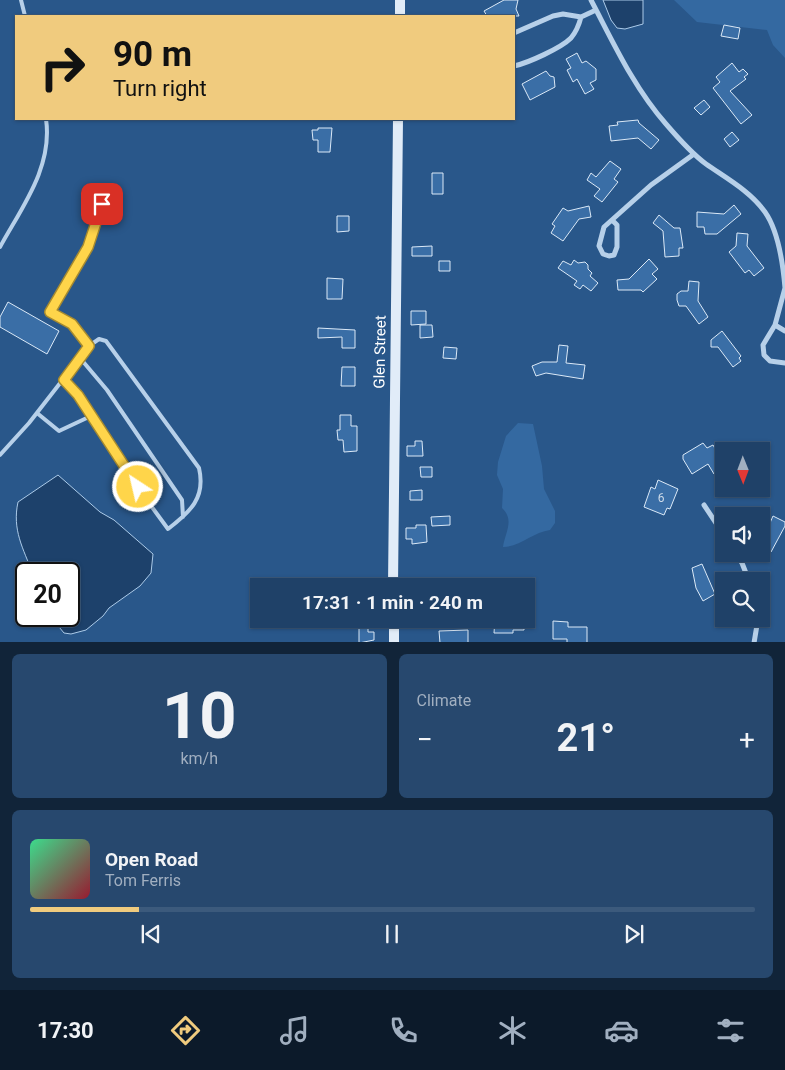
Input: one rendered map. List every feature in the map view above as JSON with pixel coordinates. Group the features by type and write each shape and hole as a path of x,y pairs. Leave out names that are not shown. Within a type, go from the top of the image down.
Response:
{"street":[{"path":"400,0 400,15"},
{"path":"591,0 635,79 664,122 694,154 737,185 765,212 771,224 783,268 785,288 776,325 763,345 764,354 770,361 785,363"},
{"path":"515,33 552,16 563,14 580,17 596,10"},
{"path":"515,66 525,63 569,40 576,32 580,17"},
{"name":"Glen Street","path":"393,578 398,120"},
{"path":"612,220 617,225 617,247 614,255 609,256 603,254 599,246 604,227 651,185 694,154"},
{"path":"776,325 785,331"},
{"path":"704,505 715,522"},
{"path":"754,642 757,627"},
{"path":"394,628 394,642"}],"lane":[{"path":"21,0 25,15"},
{"path":"0,247 38,178 45,159 48,136 46,120"},
{"path":"89,346 72,324 50,312 88,247 102,204"},
{"path":"0,454 37,413 89,346 99,339 106,341 199,468 202,481 199,496 191,509 168,529 127,473 78,395 64,380"},
{"path":"80,358 107,390 182,500 183,517"},
{"path":"37,413 59,432 91,416"}],"shaded area":[{"path":"603,0 643,0 643,24 625,29 617,28 611,20"},
{"path":"674,0 785,0 785,58 773,45 767,30 697,22"},
{"path":"518,423 533,424 542,466 544,489 555,511 555,523 550,530 515,545 503,547 509,522 502,508 503,489 497,475 498,462 506,436"},
{"path":"58,475 100,512 114,520 153,554 151,573 140,586 109,608 103,616 86,630 71,634 64,633 59,627 80,627 80,562 28,562 17,530 18,502"}],"building":[{"path":"504,0 518,0 516,9 519,16 486,15 484,11"},
{"path":"724,25 740,28 738,39 721,36"},
{"path":"577,53 582,63 586,61 596,69 596,80 590,83 594,89 585,94 577,79 573,82 567,70 571,68 566,59"},
{"path":"732,63 739,72 743,69 748,74 744,77 746,79 730,91 752,115 741,124 713,88 720,82 716,77"},
{"path":"546,71 550,76 554,77 555,87 530,100 522,84"},
{"path":"704,100 710,107 701,115 694,108"},
{"path":"638,120 659,140 651,149 638,138 611,141 609,126 618,125 617,122"},
{"path":"318,128 332,128 330,152 318,152 318,140 313,140 312,130 318,130"},
{"path":"732,132 739,140 730,147 724,139"},
{"path":"610,161 621,169 614,179 618,182 602,202 594,196 600,189 587,180 591,173 596,177"},
{"path":"432,173 443,173 443,194 432,194"},
{"path":"734,205 741,214 717,234 705,234 704,227 697,227 697,212 724,214"},
{"path":"589,206 591,217 579,219 563,241 551,233 555,226 552,224 563,208 568,211"},
{"path":"659,215 674,228 680,228 683,248 679,248 679,256 665,257 663,231 653,223"},
{"path":"337,216 349,216 349,231 337,232"},
{"path":"737,233 748,234 747,246 764,268 754,276 749,270 745,273 729,252 736,246"},
{"path":"432,246 432,256 412,256 412,247"},
{"path":"649,259 658,269 652,274 657,279 643,292 641,290 618,290 617,280 629,279"},
{"path":"574,260 578,263 585,262 592,273 590,276 598,283 591,291 583,285 580,289 574,285 577,281 558,268 563,261 571,265"},
{"path":"439,261 450,261 450,271 439,271"},
{"path":"327,278 343,279 342,299 327,299"},
{"path":"689,281 699,282 698,301 708,317 699,324 686,306 679,306 677,300 677,294 681,291 688,291"},
{"path":"8,302 59,331 47,354 0,327 0,317"},
{"path":"411,311 426,311 426,324 411,325"},
{"path":"420,325 432,325 433,337 420,338"},
{"path":"318,328 355,330 355,348 342,348 342,337 318,338"},
{"path":"722,331 741,356 739,358 741,361 733,367 718,347 711,347 711,340"},
{"path":"559,345 568,346 566,363 585,365 583,379 546,373 536,376 532,366 542,362 557,362"},
{"path":"444,347 457,348 456,359 443,358"},
{"path":"342,367 355,367 355,386 341,386"},
{"path":"340,415 351,415 351,426 357,426 357,451 344,452 343,440 338,440 337,430 340,430"},
{"path":"415,441 422,441 423,456 407,456 407,446 415,446"},
{"path":"703,443 707,448 713,445 715,449 715,473 708,464 692,474 683,459 683,455"},
{"path":"420,467 432,467 432,477 421,477"},
{"path":"658,480 678,489 670,509 667,508 664,515 644,507 651,487 655,489"},
{"path":"422,490 422,500 410,500 410,491"},
{"path":"450,516 450,525 432,526 431,517"},
{"path":"773,516 785,522 785,526 771,552 770,552 770,523"},
{"path":"416,525 426,525 427,542 412,544 412,539 406,539 406,528 416,528"},
{"path":"702,564 715,594 703,601 696,588 692,568"},
{"path":"553,621 568,622 568,627 587,627 587,642 567,642 567,639 553,639"},
{"path":"359,628 368,628 368,632 374,632 374,640 359,642"},
{"path":"494,628 524,628 524,630 513,630 513,633 494,633"},
{"path":"468,630 468,642 440,642 439,631"}],"route":[{"path":"102,204 88,247 50,312 72,324 89,346 64,380 78,395 127,473 138,487"}]}
